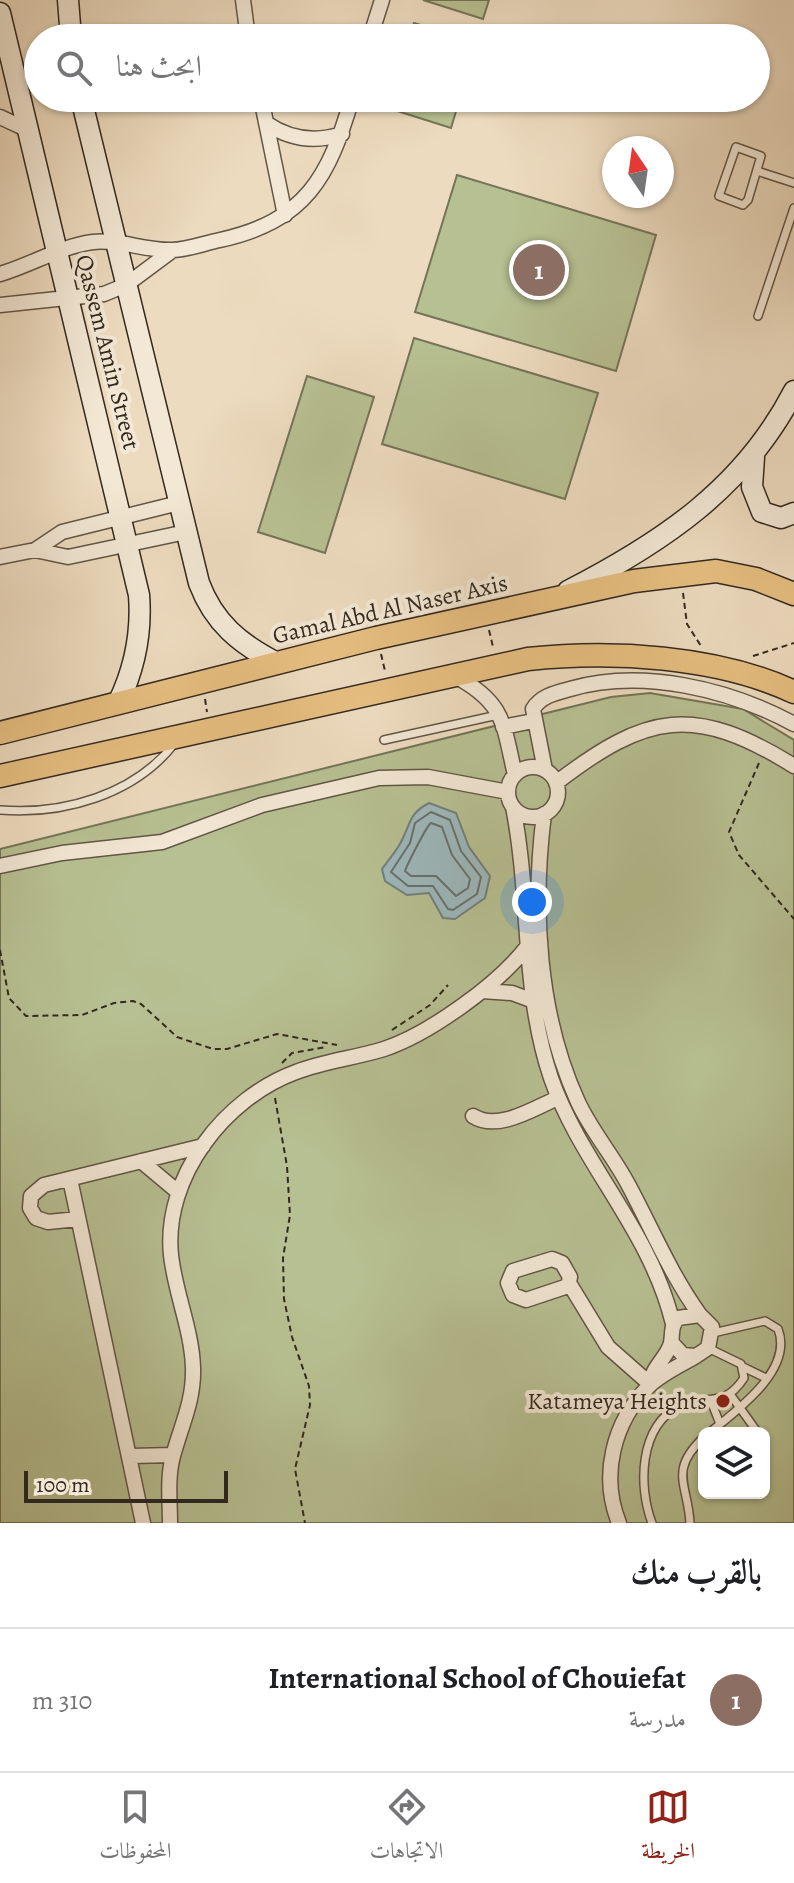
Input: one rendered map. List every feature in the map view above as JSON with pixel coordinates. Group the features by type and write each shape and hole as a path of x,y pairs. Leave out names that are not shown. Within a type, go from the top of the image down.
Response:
{"main road":[{"path":"68,0 70,24"},
{"name":"Qassem Amin Street","path":"0,13 4,57 28,130 139,595 140,627 133,666 118,703"},
{"name":"Qassem Amin Street","path":"84,112 199,583 217,619 246,646 277,663"},
{"path":"559,596 675,526 719,491 754,457 794,391"},
{"path":"754,457 752,487 762,512 781,518 794,513"},
{"name":"Gamal Abd Al Naser Axis","path":"0,733 376,638 559,596 686,572 736,574 794,594"},
{"path":"0,776 211,732 496,665 571,654 614,654 721,670 752,676 794,692"}],"street":[{"path":"243,0 246,24"},
{"path":"374,24 382,0"},
{"path":"264,112 285,215"},
{"path":"0,274 80,244 116,242 173,250 250,233 285,215 321,180 342,134 348,112"},
{"path":"0,117 28,130"},
{"path":"266,123 302,138 342,134"},
{"path":"0,305 104,294 126,285 173,250"},
{"path":"0,556 35,550 52,536 73,529 179,503"},
{"path":"35,550 51,556 77,556 186,532"},
{"path":"453,675 488,696 501,721 515,775 511,800 520,847 531,1000 558,1098 632,1225 660,1283 673,1324 671,1342 654,1367 650,1384"},
{"path":"619,1523 609,1479 614,1446 630,1411 650,1384 706,1346 709,1322 700,1315 680,1284 627,1182 578,1103 565,1065 549,1002 540,934 539,862 544,814 557,798 556,783 545,770 533,721 535,705 545,697 592,684 634,681 715,694 794,724"},
{"path":"501,721 533,721"},
{"path":"556,783 612,742 650,728 688,724 711,726 766,748 794,766"},
{"path":"515,775 529,767 545,770"},
{"path":"0,866 62,853 162,842 262,805 395,776 428,777 511,800 527,816 544,814"},
{"path":"170,1523 169,1483 173,1455 189,1407 193,1370 171,1255 172,1217 178,1192 203,1146 244,1102 276,1080 405,1040 501,977 526,948"},
{"path":"482,991 512,993 531,1000"},
{"path":"473,1116 486,1122 500,1122 558,1098"},
{"path":"78,1219 42,1221 30,1208 31,1196 39,1187 203,1146"},
{"path":"141,1161 178,1192"},
{"path":"70,1179 143,1523"},
{"path":"569,1283 602,1340 650,1384"},
{"path":"673,1324 684,1314 700,1315"},
{"path":"671,1342 683,1355 706,1346"},
{"path":"131,1456 173,1455"}],"lane":[{"path":"736,147 760,155 757,171 746,204 719,197 736,147"},
{"path":"757,171 794,183"},
{"path":"758,316 794,208"},
{"path":"384,740 501,721"},
{"path":"0,810 47,809 108,793 146,772 179,739"},
{"path":"706,1346 759,1322 775,1325 780,1333 779,1350 766,1378 716,1427"},
{"path":"706,1346 766,1378"},
{"path":"652,1523 644,1489 651,1438 663,1420 678,1407 730,1394 744,1378 743,1367"},
{"path":"730,1394 754,1427"},
{"path":"711,1401 720,1424"},
{"path":"690,1523 681,1478 690,1451 698,1443"}],"path":[{"path":"686,572 683,598 687,624 721,670 743,659 794,643"},
{"path":"486,613 496,665"},
{"path":"376,638 390,690"},
{"path":"201,682 211,732"},
{"path":"766,748 729,832 739,855 794,919"},
{"path":"0,950 9,998 26,1016 82,1015 114,1003 133,1001 141,1004 177,1037 213,1049 227,1049 277,1034 335,1046 346,1044"},
{"path":"390,1031 430,1005 448,985"},
{"path":"276,1080 275,1114 287,1166 290,1215 283,1258 284,1299 292,1337 309,1386 310,1405 295,1469 305,1523"}],"green space":[{"path":"423,0 489,0 483,19"},
{"path":"401,112 456,112 451,128"},
{"path":"457,175 656,235 616,371 415,312"},
{"path":"414,338 598,393 565,499 382,444"},
{"path":"307,376 374,397 325,553 258,532"},
{"path":"650,693 743,709 794,740 794,1523 0,1523 0,849 611,697"}],"water":[{"path":"429,803 456,813 469,847 490,876 485,898 455,919 443,918 429,893 407,895 385,881 382,869 399,846 414,815"}],"place":[{"name":"International School of Chouiefat","path":"539,270"},
{"name":"Katameya Heights","path":"723,1401"}]}
